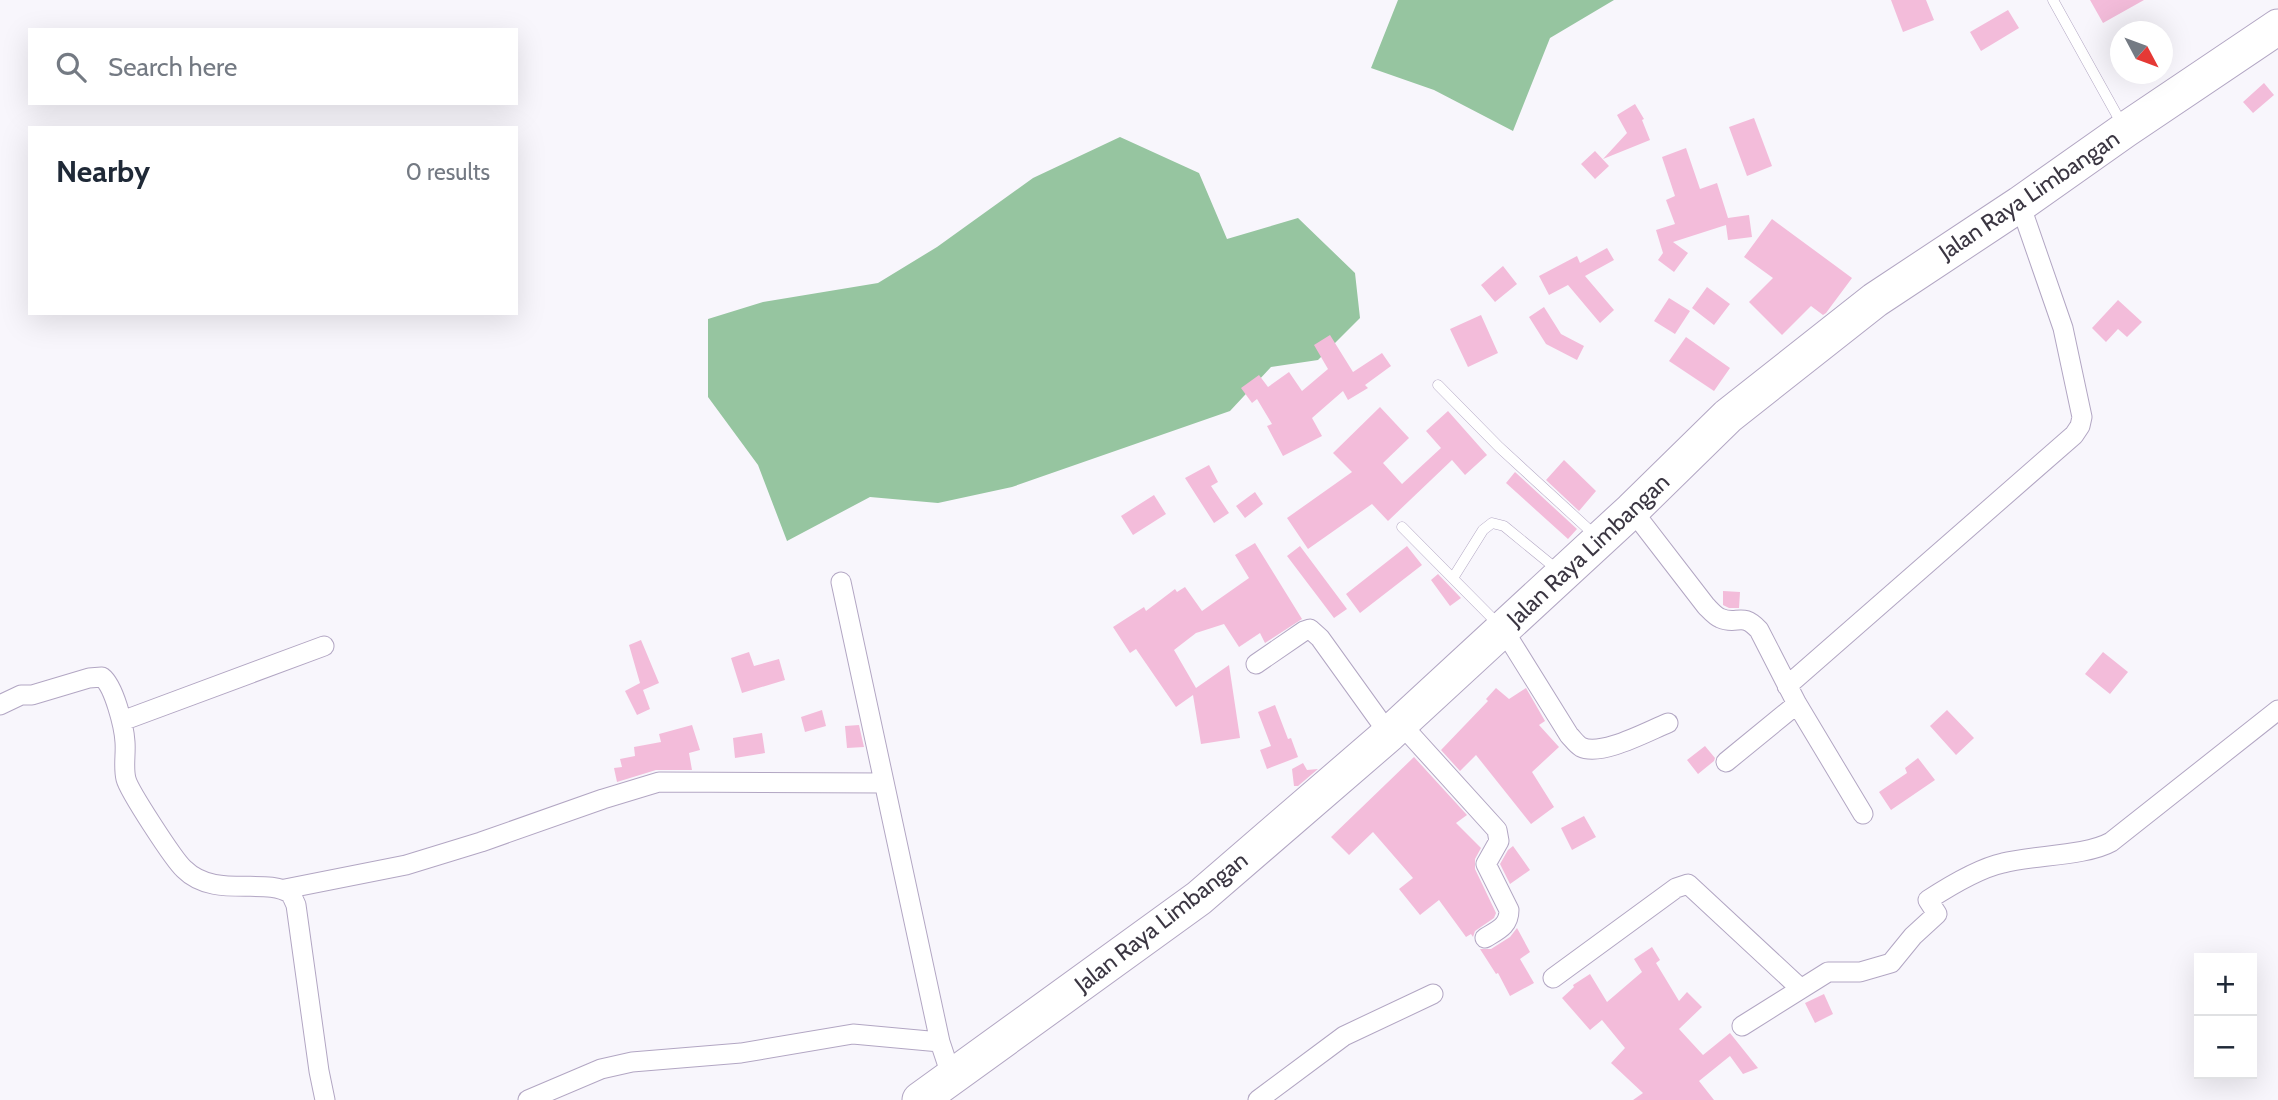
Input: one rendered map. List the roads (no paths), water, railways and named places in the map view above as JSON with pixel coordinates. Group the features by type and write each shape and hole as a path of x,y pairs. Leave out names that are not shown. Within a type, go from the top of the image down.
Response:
{"highway":[{"name":"Jalan Raya Limbangan","path":"939,1092 1199,898 1395,729 1632,510 1728,416 1875,300 2278,27"}],"street":[{"path":"1787,685 2074,435 2080,426 2082,417 2063,328 2020,204"},
{"path":"1632,510 1706,606 1718,617 1730,621 1744,619 1759,631 1797,704 1863,814"},
{"path":"841,582 940,1042 939,1092"},
{"path":"1256,664 1310,629 1395,729 1497,830 1499,841 1486,864 1509,910 1509,916 1503,927 1485,938"},
{"path":"1503,629 1569,735 1579,746 1590,750 1604,749 1668,723"},
{"path":"122,721 324,646"},
{"path":"0,705 21,695 32,695 89,678 102,677 110,686 122,721 126,781 185,871 206,883 232,887 285,889 406,865 659,782 884,783"},
{"path":"1726,762 1797,704"},
{"path":"1742,1026 1830,971 1860,972 1894,961 1913,936 1937,914 1928,901 1929,898 1978,873 2002,863 2094,849 2111,842 2278,710"},
{"path":"1553,978 1676,888 1688,884 1800,988"},
{"path":"285,889 296,905 325,1100"},
{"path":"1258,1100 1281,1093 1344,1036 1433,994"},
{"path":"528,1100 601,1069 632,1062 741,1053 853,1034 940,1042"}],"lane":[{"path":"2053,0 2125,130"},
{"path":"1438,385 1517,464 1600,539"},
{"path":"1453,578 1482,530 1492,523 1504,526 1562,573"},
{"path":"1402,527 1503,629"}]}
